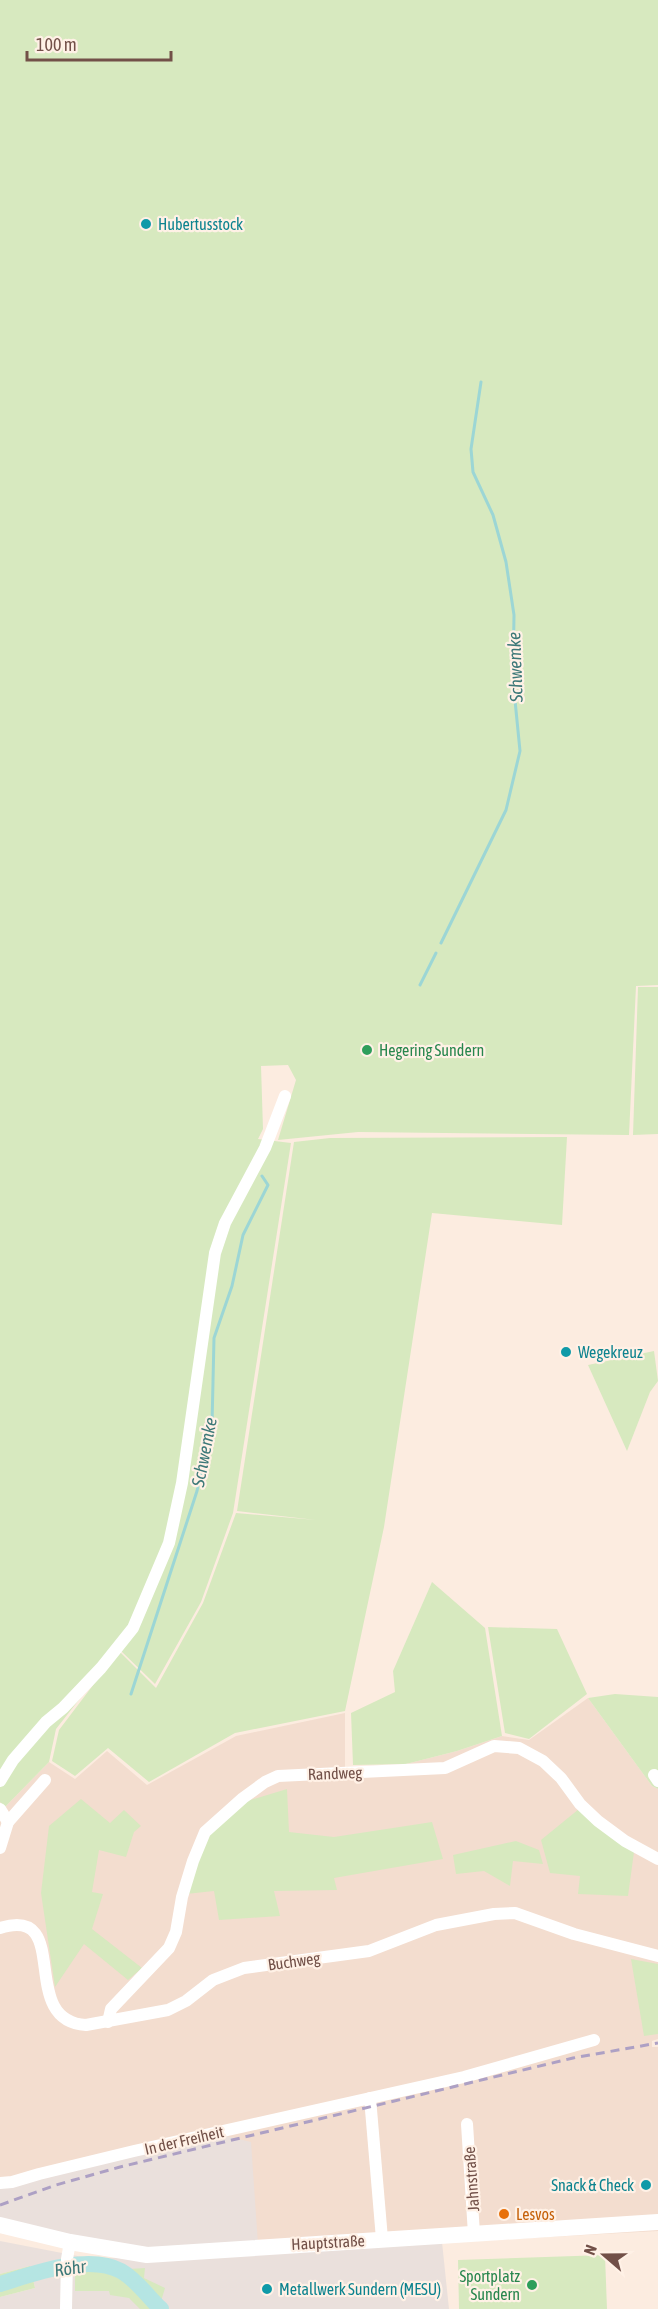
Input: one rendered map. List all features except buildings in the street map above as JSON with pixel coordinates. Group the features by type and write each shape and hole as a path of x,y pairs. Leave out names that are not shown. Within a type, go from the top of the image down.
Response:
{"main road":[{"name":"Hauptstraße","path":"0,2225 147,2255 658,2222"}],"street":[{"path":"0,1781 13,1760 46,1722 63,1708 133,1628 169,1543 182,1483 215,1253 225,1223 265,1148 285,1096"},
{"name":"Randweg","path":"108,2022 111,2009 169,1948 176,1932 186,1883 206,1832 243,1797 278,1776 445,1768 495,1746 519,1748 543,1761 598,1821 625,1841 658,1859"},
{"path":"0,1848 8,1822 45,1780"},
{"path":"0,1809 8,1822"},
{"name":"Buchweg","path":"0,1928 16,1924 27,1926 39,1939 52,2005 62,2018 80,2025 108,2022 176,2007 213,1980 244,1968 369,1951 436,1925 494,1914 515,1913 574,1934 658,1956"},
{"name":"In der Freiheit","path":"0,2183 464,2077 594,2040"},
{"path":"370,2098 382,2239"},
{"name":"Jahnstraße","path":"467,2124 474,2234"},
{"path":"66,2309 67,2259 70,2241"}],"shaded area":[{"path":"588,1698 652,1786 658,1789 658,2039 652,2041 652,2047 658,2047 658,2231 459,2242 258,2244 45,2174 0,2189 0,1802 5,1807 49,1762 75,1779 107,1751 147,1785 236,1736 345,1713 345,1767 406,1764 502,1736 529,1740"},
{"path":"222,2135 251,2142 258,2244 156,2248 127,2245 0,2221 0,2189 45,2174"},
{"path":"0,2241 93,2259 442,2242 449,2309 0,2309 0,2297 35,2288 30,2266 0,2274"}],"green space":[{"path":"0,0 658,0 658,985 636,986 629,1135 358,1132 278,1140 296,1080 288,1065 261,1066 263,1129 258,1139 291,1143 233,1513 201,1602 155,1684 119,1649 56,1729 49,1762 5,1807 0,1802"},
{"path":"638,987 658,987 658,1134 633,1135"},
{"path":"567,1137 562,1225 432,1213 384,1527 345,1711 235,1733 149,1782 108,1748 75,1776 52,1761 59,1730 119,1651 156,1688 203,1603 236,1513 316,1520 237,1511 294,1142 330,1138"},
{"path":"654,1351 658,1381 650,1392 627,1451 588,1365"},
{"path":"432,1582 485,1628 502,1736 406,1764 353,1765 351,1713 395,1692 393,1671"},
{"path":"488,1627 557,1629 587,1694 529,1739 505,1733"},
{"path":"615,1694 658,1697 658,1789 652,1786 588,1698"},
{"path":"287,1789 289,1832 334,1837 432,1822 443,1859 334,1878 337,1890 274,1891 280,1916 219,1920 214,1891 186,1894 206,1840 234,1805"},
{"path":"81,1799 110,1823 124,1810 141,1826 134,1832 126,1857 99,1850 92,1892 103,1894 92,1929 142,1968 128,1980 84,1944 55,1987 41,1893 49,1826"},
{"path":"579,1809 634,1852 628,1896 578,1894 580,1876 550,1873 541,1840"},
{"path":"516,1841 539,1850 543,1864 513,1861 510,1886 484,1871 456,1874 453,1855"},
{"path":"631,1959 658,1964 658,2034 644,2036"},
{"name":"Sportplatz Sundern","path":"605,2255 607,2309 459,2309 458,2260"},
{"path":"108,2265 129,2269 145,2268 144,2278 165,2288 160,2305 165,2309 140,2309 129,2298 110,2295 109,2291 75,2291 75,2273 78,2267"},
{"path":"30,2266 35,2288 0,2297 0,2274"}],"waterway":[{"name":"Schwemke","path":"441,943 506,810 520,751 513,680 514,615 506,562 493,515 473,472 471,449 481,382"},
{"name":"Schwemke","path":"420,985 436,953"},
{"name":"Schwemke","path":"131,1694 197,1491 212,1425 214,1338 232,1286 243,1235 268,1185 262,1176"},
{"name":"Röhr","path":"0,2284 60,2267 93,2264 108,2266 132,2279 161,2309"}],"railway":[{"path":"0,2205 56,2185 120,2167 573,2058 658,2043"}],"place":[{"name":"Hubertusstock","path":"146,224"},
{"name":"Hegering Sundern","path":"367,1050"},
{"name":"Wegekreuz","path":"566,1352"},
{"name":"Snack & Check","path":"646,2185"},
{"name":"Lesvos","path":"504,2214"},
{"name":"Sportplatz Sundern","path":"532,2285"},
{"name":"Metallwerk Sundern (MESU)","path":"267,2289"}]}
